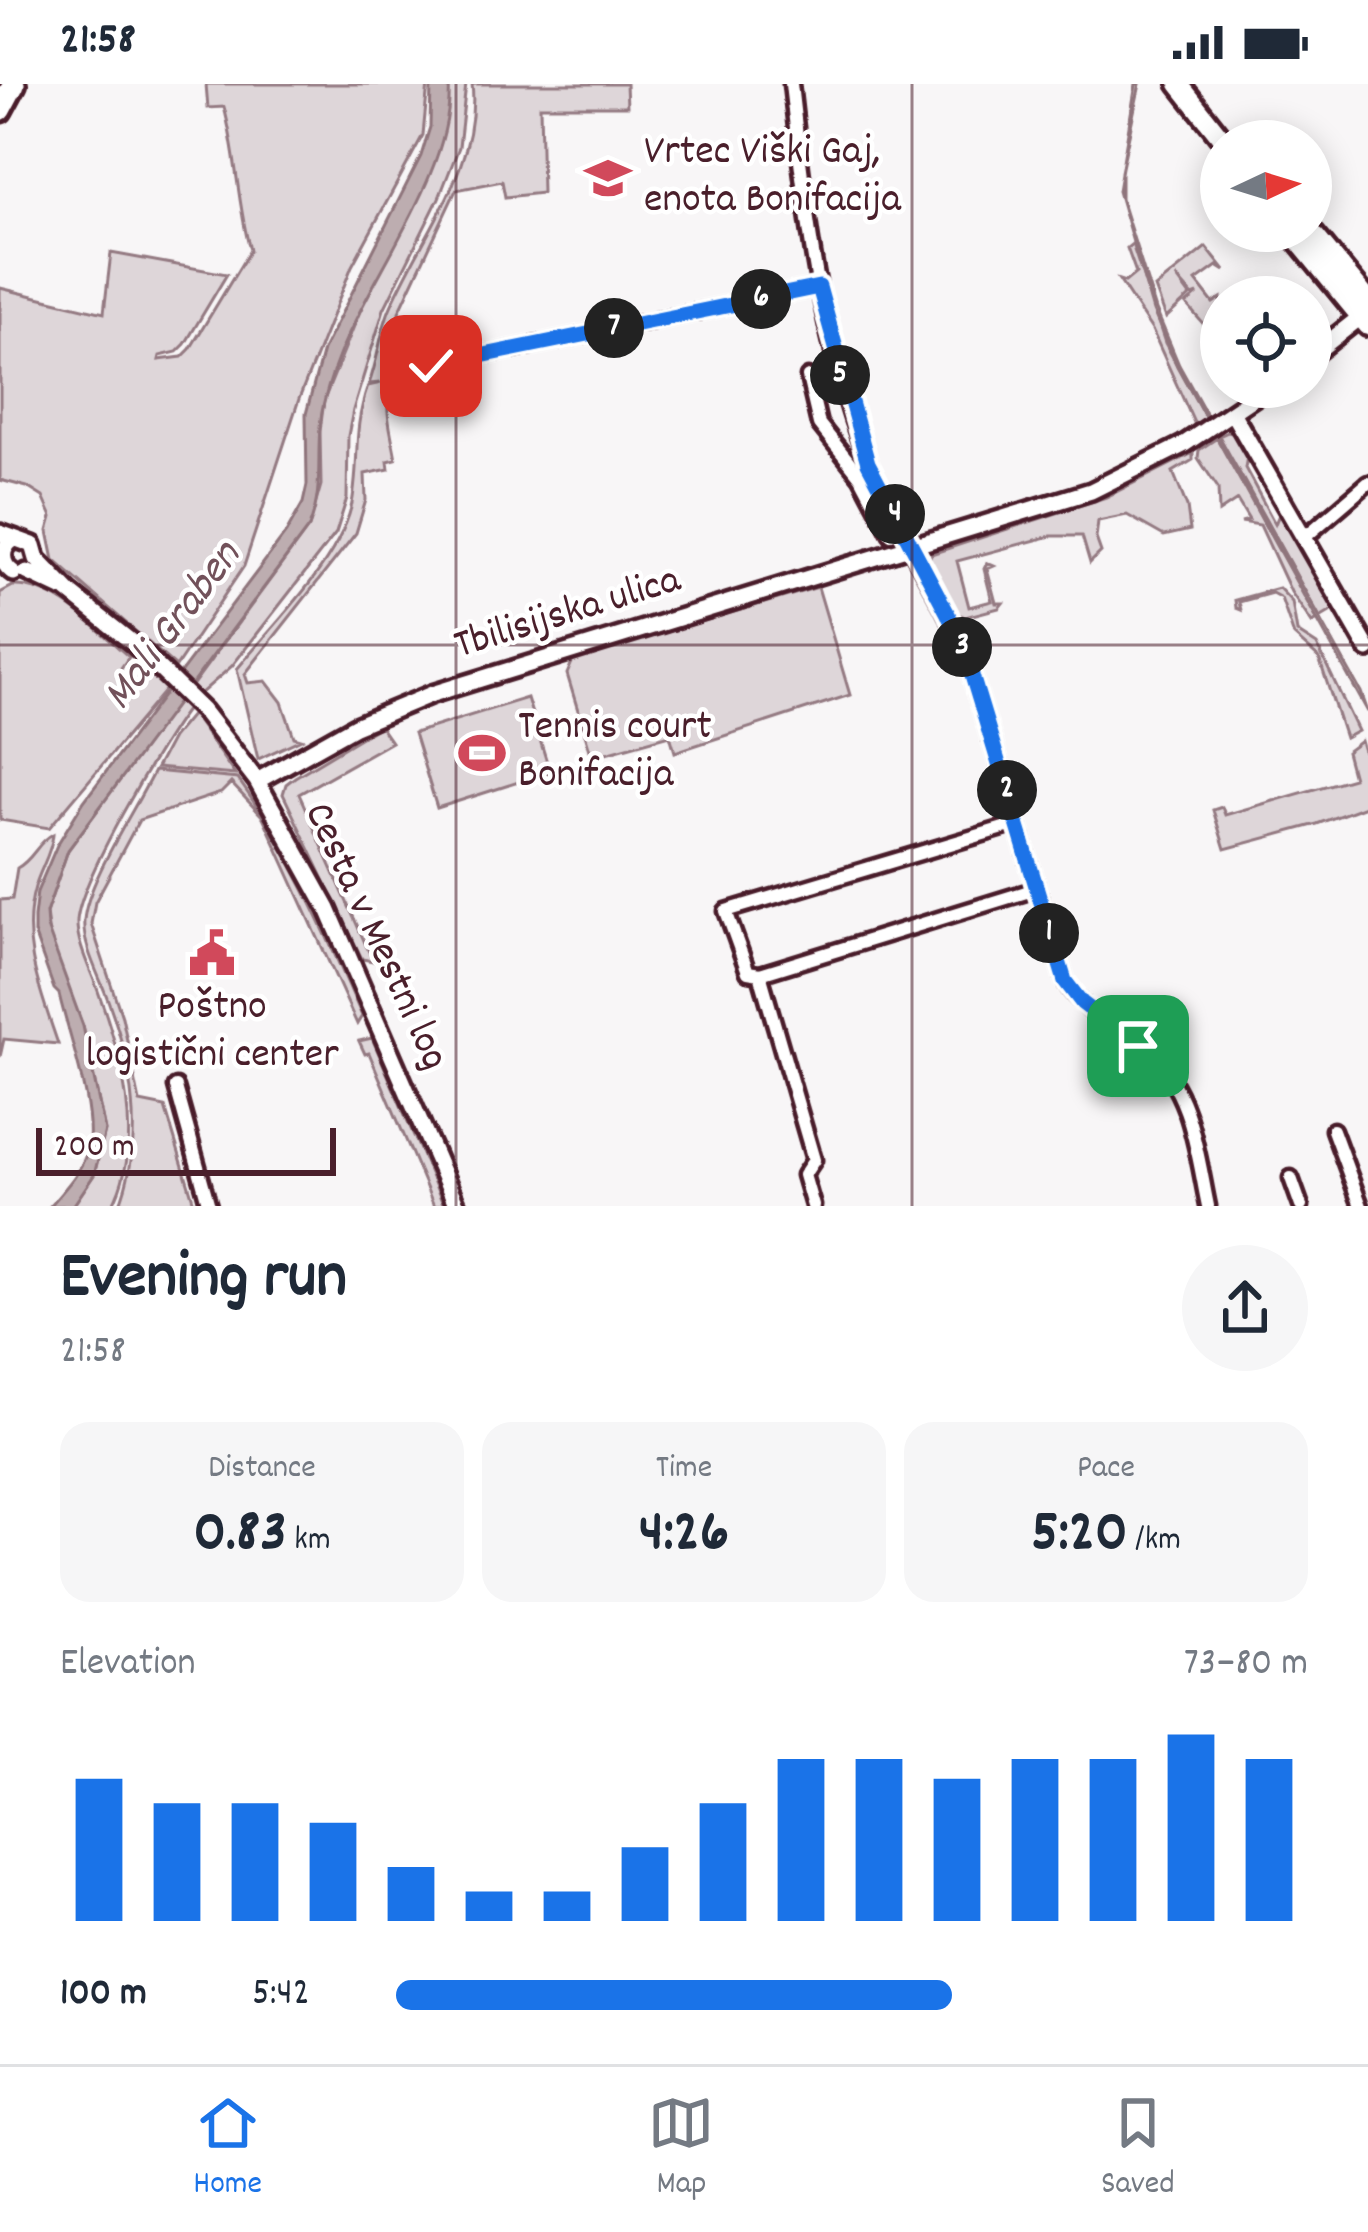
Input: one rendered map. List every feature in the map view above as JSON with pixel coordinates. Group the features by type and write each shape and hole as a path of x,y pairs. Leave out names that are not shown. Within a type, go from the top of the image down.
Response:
{"highway":[{"path":"0,110 14,84"}],"main road":[{"path":"1179,84 1208,120"},
{"path":"1309,252 1366,313"},
{"path":"1325,252 1366,313"}],"street":[{"path":"791,84 819,287 866,474 891,535"},
{"path":"431,366 819,287"},
{"path":"1332,340 1366,313"},
{"path":"808,376 819,424 866,474 913,548 966,656 1070,989 1100,1018 1153,1056 1174,1083 1192,1128 1208,1206"},
{"name":"Tbilisijska ulica","path":"257,781 406,703 1091,490 1150,464 1240,408"},
{"path":"1219,423 1304,538 1368,650"},
{"path":"1304,538 1368,483"},
{"path":"8,536 33,544 10,564 8,536"},
{"name":"Cesta v Mestni log","path":"10,564 69,592 156,664 202,711 257,781 328,909 457,1206"},
{"path":"1017,824 726,911 742,964 748,972 760,974 1036,889"},
{"path":"760,974 814,1160 804,1175 813,1206"},
{"path":"176,1087 209,1206"},
{"path":"1333,1130 1361,1206"},
{"path":"1291,1178 1301,1206"}],"shaded area":[{"path":"206,84 428,84 423,135 352,266 299,399 244,566 176,667 54,560 48,531 52,517 43,497 0,480 0,288 104,313 111,253 227,274 185,344 159,360 182,357 250,250 224,107 208,108"},
{"name":"Mali Graben","path":"431,84 449,84 439,151 333,373 321,418 318,489 309,527 68,850 46,913 83,1026 105,1131 94,1175 73,1206 50,1206 80,1168 87,1152 89,1117 59,994 34,933 37,892 57,845 84,801 286,533 303,503 306,414 323,350 421,156 430,127"},
{"path":"449,84 466,84 459,147 384,309 353,410 347,498 336,533 232,666 199,695 191,687 309,527 321,485 324,400 365,299 427,178"},
{"path":"472,84 626,84 627,106 540,106 542,193 505,197 502,181 456,190 399,312 404,363 388,398 396,459 388,461 389,469 365,474 366,500 356,533 245,674 248,683 266,681 282,702 294,737 301,739 258,759 237,669 306,589 347,520 363,402 368,386 381,383 369,384 383,329 458,173 472,115"},
{"path":"1136,84 1140,84 1122,168"},
{"path":"1121,173 1121,199 1156,310 1200,408 1177,366 1153,311 1118,191"},
{"path":"1132,244 1165,343 1206,419 1195,425 1152,330 1119,280 1125,282 1136,273 1127,248"},
{"path":"1200,252 1210,252 1225,271 1217,266 1196,281 1200,286 1200,320 1186,304 1198,294 1193,296 1176,277 1190,296 1166,318 1155,288"},
{"path":"1200,408 1361,692 1368,712"},
{"path":"1235,434 1247,456 1245,468 1275,524 1280,512 1335,609 1320,618 1219,436"},
{"path":"1217,438 1318,620 1312,623 1291,592 1260,525 1241,522 1249,520 1237,500 1219,512 1218,488 1198,458 1199,450"},
{"path":"1193,453 1193,460 1173,472 1190,530 1164,536 1127,515 1098,521 1096,538 1101,552 1090,563 1082,536 1051,536 957,561 969,607 992,601 984,569 987,563 994,566 987,569 996,603 1003,603 965,617 958,614 929,560 931,554 1106,497"},
{"path":"814,585 580,658 818,587 850,695 675,752 670,735 592,757 567,674 573,660 564,662"},
{"path":"13,586 29,587 61,601 129,657 118,672 133,684 147,671 166,689 49,828 0,820 0,593"},
{"path":"1279,588 1292,602 1297,632 1317,645 1358,731 1345,738 1319,658 1294,636 1281,598 1272,593 1239,602 1241,610 1236,608 1235,600"},
{"name":"Tennis court Bonifacija","path":"527,698 550,772 437,808 414,733"},
{"path":"179,700 187,709 106,845 77,921 81,947 115,1043 129,1127 122,1181 112,1206 73,1206 94,1175 105,1131 83,1026 50,944 46,913 68,850"},
{"path":"192,714 235,775 156,768"},
{"path":"380,726 391,742 299,794 373,961 362,959 283,794 295,777"},
{"path":"1361,741 1368,765 1368,805 1225,849 1213,810 1222,807 1225,815 1353,778 1346,752"},
{"path":"154,771 238,779 263,817 231,783 221,793 139,820 95,902 91,924 122,1017 140,1102 165,1107 195,1206 119,1206 132,1156 132,1103 116,1025 84,930 87,905"},
{"path":"263,817 291,864 362,1016 357,1024"},
{"path":"53,834 35,887 29,927 34,967 58,1044 4,1039 0,1057 0,900 12,899 17,868"},
{"path":"372,1038 444,1206 434,1206 369,1053 365,1054 359,1041"}],"place":[{"name":"Vrtec Viški Gaj, enota Bonifacija","path":"608,178"},
{"name":"Tennis court Bonifacija","path":"482,753"},
{"name":"Poštno logistični center","path":"212,953"}],"route":[{"path":"431,366 819,287 868,463 966,656 1065,981 1082,1003 1138,1046"}]}
